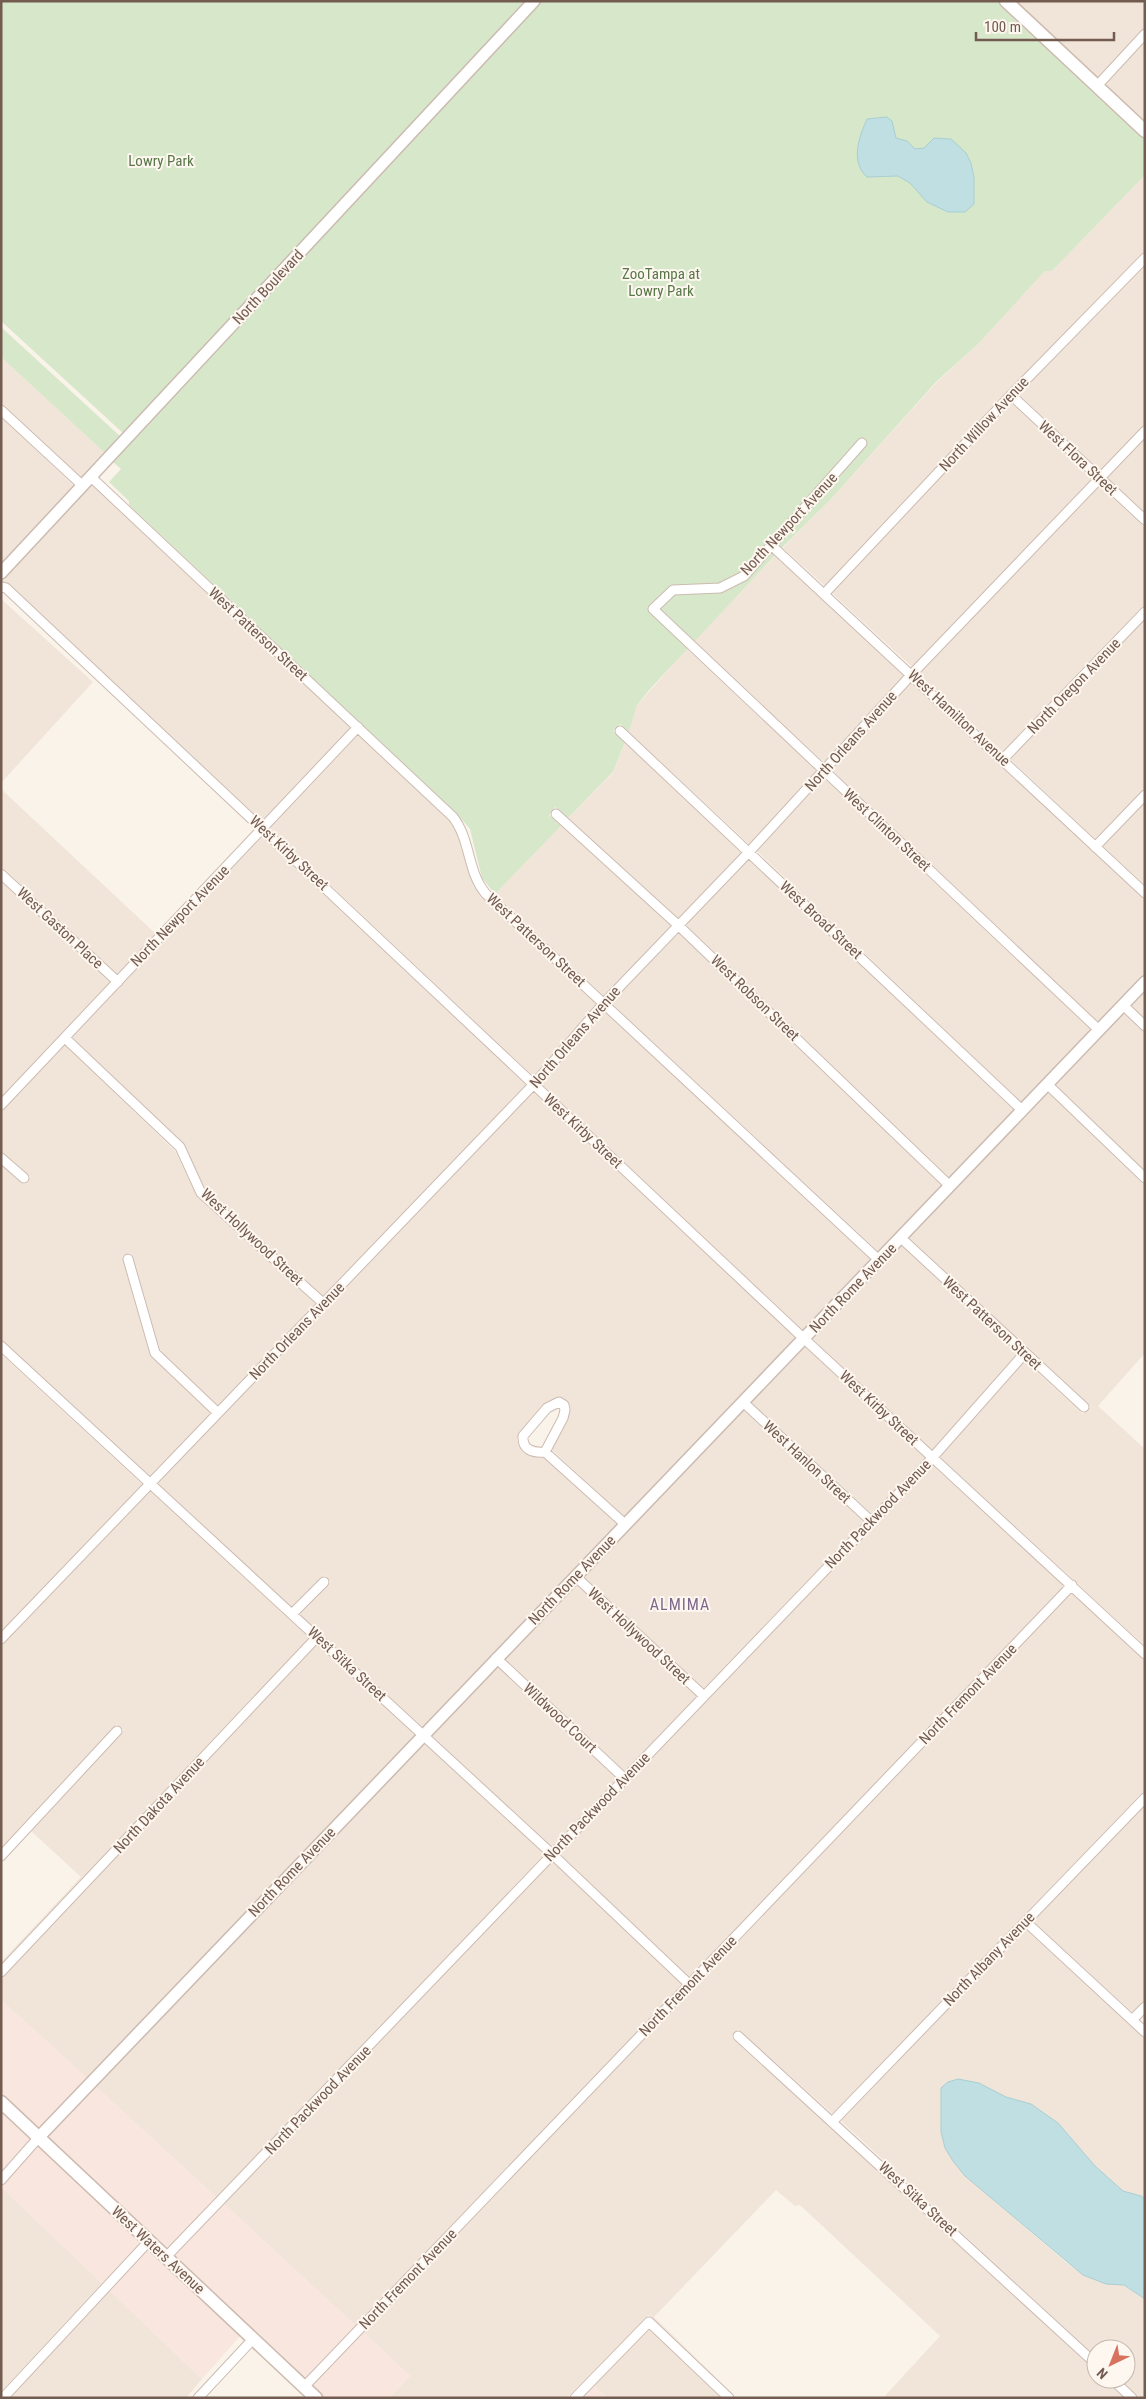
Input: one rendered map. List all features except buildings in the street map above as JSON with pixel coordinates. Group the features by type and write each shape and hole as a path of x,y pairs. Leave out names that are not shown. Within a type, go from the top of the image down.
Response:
{"main road":[{"path":"1006,1 1145,130"},
{"name":"West Waters Avenue","path":"1,2102 316,2398"}],"street":[{"name":"North Boulevard","path":"1,573 534,1"},
{"path":"1097,86 1145,34"},
{"name":"North Willow Avenue","path":"825,594 1011,395 1145,258"},
{"name":"West Flora Street","path":"1011,395 1145,520"},
{"path":"1,410 82,486"},
{"name":"North Orleans Avenue","path":"1,1639 534,1084 604,1003 750,852 912,674 1145,431"},
{"name":"North Newport Avenue","path":"653,609 673,590 720,588 744,576 862,443"},
{"name":"West Patterson Street","path":"91,477 457,822 464,835 475,876 481,888 880,1260"},
{"name":"West Hamilton Avenue","path":"772,545 1145,892"},
{"name":"West Kirby Street","path":"1,587 6,588 804,1339 1145,1654"},
{"name":"West Clinton Street","path":"653,609 1099,1030"},
{"name":"North Oregon Avenue","path":"1003,759 1145,612"},
{"name":"North Newport Avenue","path":"1,1104 358,727"},
{"name":"West Broad Street","path":"620,731 1022,1110"},
{"path":"1095,846 1145,795"},
{"name":"West Robson Street","path":"556,814 679,926 950,1186"},
{"name":"West Gaston Place","path":"1,874 118,982"},
{"name":"North Rome Avenue","path":"1,2180 39,2137 423,1734 1145,982"},
{"path":"1123,1006 1145,1026"},
{"name":"West Hollywood Street","path":"65,1038 180,1148 201,1193 323,1303"},
{"path":"1047,1084 1145,1178"},
{"path":"1,1158 24,1178"},
{"name":"West Patterson Street","path":"901,1238 1084,1408"},
{"path":"128,1259 155,1353 218,1413"},
{"name":"West Sitka Street","path":"1,1346 423,1734 690,1985"},
{"name":"North Packwood Avenue","path":"166,2258 871,1522 1026,1354"},
{"path":"545,1452 564,1414 564,1406 559,1402 547,1408 523,1436 524,1445 530,1451 545,1452 625,1524"},
{"name":"West Hanlon Street","path":"743,1402 871,1522"},
{"name":"West Hollywood Street","path":"575,1576 704,1696"},
{"path":"292,1614 324,1582"},
{"name":"North Fremont Avenue","path":"304,2387 1072,1585"},
{"name":"North Dakota Avenue","path":"1,1972 317,1637"},
{"name":"Wildwood Court","path":"496,1658 624,1778"},
{"path":"1,1856 117,1731"},
{"name":"North Albany Avenue","path":"833,2120 1145,1798"},
{"path":"1026,1922 1145,2032"},
{"path":"1132,2020 1145,2007"},
{"name":"West Sitka Street","path":"738,2036 833,2120 1086,2355"},
{"path":"2,2398 149,2241"},
{"path":"575,2398 649,2322 729,2398"},
{"path":"198,2398 253,2339"},
{"path":"1123,2389 1132,2398"}],"shaded area":[{"path":"1014,1 1145,1 1145,28 1097,79"},
{"path":"1145,41 1145,123 1104,85"},
{"path":"1145,175 1145,251 1011,388 825,586 783,548 831,499 936,383 978,344 1045,271 1052,271"},
{"path":"1145,265 1145,424 1100,471 1018,394"},
{"path":"1,357 106,454 83,479 1,402"},
{"path":"1010,402 1092,479 912,667 832,593"},
{"path":"1,417 75,487 1,566"},
{"path":"1145,438 1145,513 1107,478"},
{"path":"91,484 351,728 263,822 1,585 1,580"},
{"path":"1099,485 1145,528 1145,605 1003,752 919,674"},
{"path":"775,556 905,675 825,763 694,641"},
{"path":"1,599 93,682 1,783"},
{"path":"1145,619 1145,788 1095,839 1010,759"},
{"path":"687,649 817,771 750,845 629,732 637,705"},
{"path":"912,681 1145,900 1145,975 1099,1023 832,770"},
{"path":"358,735 449,820 460,838 473,885 482,897 597,1004 534,1077 270,828"},
{"path":"625,742 742,852 679,919 568,818 613,773"},
{"path":"824,778 1092,1031 1022,1103 757,851"},
{"path":"1,789 156,934 249,837 118,975 1,866"},
{"path":"1145,802 1145,885 1102,846"},
{"path":"561,826 672,926 604,996 495,894"},
{"path":"263,836 527,1085 323,1296 205,1190 183,1144 72,1037"},
{"path":"749,859 1015,1110 951,1179 686,925"},
{"path":"1,881 111,983 1,1098"},
{"path":"679,933 943,1187 880,1253 611,1003"},
{"path":"1145,989 1145,1019 1130,1005"},
{"path":"604,1010 873,1261 805,1332 541,1084"},
{"path":"1123,1012 1145,1033 1145,1171 1054,1083"},
{"path":"65,1045 175,1151 197,1197 316,1304 218,1406 159,1350 131,1253 122,1256 150,1355 211,1414 150,1477 1,1339 1,1165 24,1185 31,1177 1,1151 1,1111"},
{"path":"534,1091 797,1339 625,1517 551,1449 569,1415 568,1403 559,1397 543,1405 519,1433 517,1440 520,1449 529,1456 543,1457 548,1460 618,1525 423,1727 299,1614 331,1582 325,1575 292,1607 157,1484"},
{"path":"1047,1091 1145,1186 1145,1353 1098,1406 1145,1449 1145,1646 939,1456 1025,1361 1083,1414 1091,1407 908,1237"},
{"path":"901,1245 1018,1354 932,1450 812,1338"},
{"path":"804,1346 925,1458 872,1514 750,1402"},
{"path":"1,1354 143,1485 1,1632"},
{"path":"743,1409 864,1522 704,1688 582,1576"},
{"path":"932,1465 1065,1586 690,1978 559,1853"},
{"path":"150,1491 310,1638 1,1965 1,1962 81,1877 31,1831 124,1730 117,1724 1,1849 1,1646"},
{"path":"575,1583 697,1696 625,1771 503,1658"},
{"path":"1071,1592 1145,1661 1145,1791 833,2114 738,2029 731,2037 1086,2362 1086,2389 1115,2389 1124,2398 883,2398 940,2336 800,2205 795,2206 776,2190 654,2317 737,2398 649,2315 567,2398 389,2398 410,2376 363,2332"},
{"path":"317,1644 416,1735 88,2079 1,2000 1,1979"},
{"path":"496,1665 617,1779 552,1847 430,1734"},
{"path":"423,1742 545,1855 217,2198 95,2086"},
{"path":"1145,1805 1145,2000 1133,2013 1033,1921"},
{"path":"552,1861 683,1985 356,2326 224,2204"},
{"path":"1025,1929 1145,2039 1145,2199 1123,2191 1095,2166 1058,2123 1031,2104 1006,2097 979,2083 941,2094 941,2132 945,2148 965,2176 1067,2263 1083,2275 1106,2284 1123,2285 1145,2299 1145,2398 1140,2398 1131,2389 1136,2389 1136,2339 1086,2339 1086,2348 840,2120"},
{"path":"1,2000 88,2079 39,2130 1,2095"},
{"path":"95,2086 217,2198 167,2250 46,2137"},
{"path":"1,2109 32,2138 1,2173"},
{"path":"39,2145 142,2242 102,2283 1,2187"},
{"path":"1,2187 102,2283 1,2392"},
{"path":"224,2204 356,2326 305,2380 174,2257"},
{"path":"149,2248 241,2335 202,2379 109,2290"},
{"path":"109,2290 202,2379 186,2398 9,2398"},
{"path":"648,2329 721,2398 607,2398 593,2385"},
{"path":"363,2332 410,2376 389,2398 324,2398 311,2386"},
{"path":"593,2385 607,2398 581,2398"}],"green space":[{"name":"Lowry Park","path":"1,1 529,1 124,434 1,321"},
{"name":"ZooTampa at Lowry Park","path":"541,1 999,1 1145,138 1145,175 1052,271 1045,271 978,344 936,382 831,499 782,548 650,689 637,705 629,732 620,724 613,731 625,742 613,772 568,818 555,807 549,815 561,826 495,894 482,878 470,829 456,813 129,505 129,501 109,482 121,469 112,461"},
{"path":"1,327 121,437 106,454 1,357"}],"water":[{"path":"887,117 892,121 896,138 907,141 915,149 924,148 934,138 951,139 966,153 971,163 974,178 974,204 965,212 948,212 927,202 910,183 898,176 867,177 862,171 857,157 861,134 867,119"},
{"path":"958,2079 979,2083 1006,2097 1031,2104 1058,2123 1095,2166 1123,2191 1145,2199 1145,2299 1124,2285 1106,2284 1083,2275 965,2176 945,2148 941,2132 941,2088 948,2082"}],"district":[{"name":"ALMIMA","path":"680,1604"}]}
